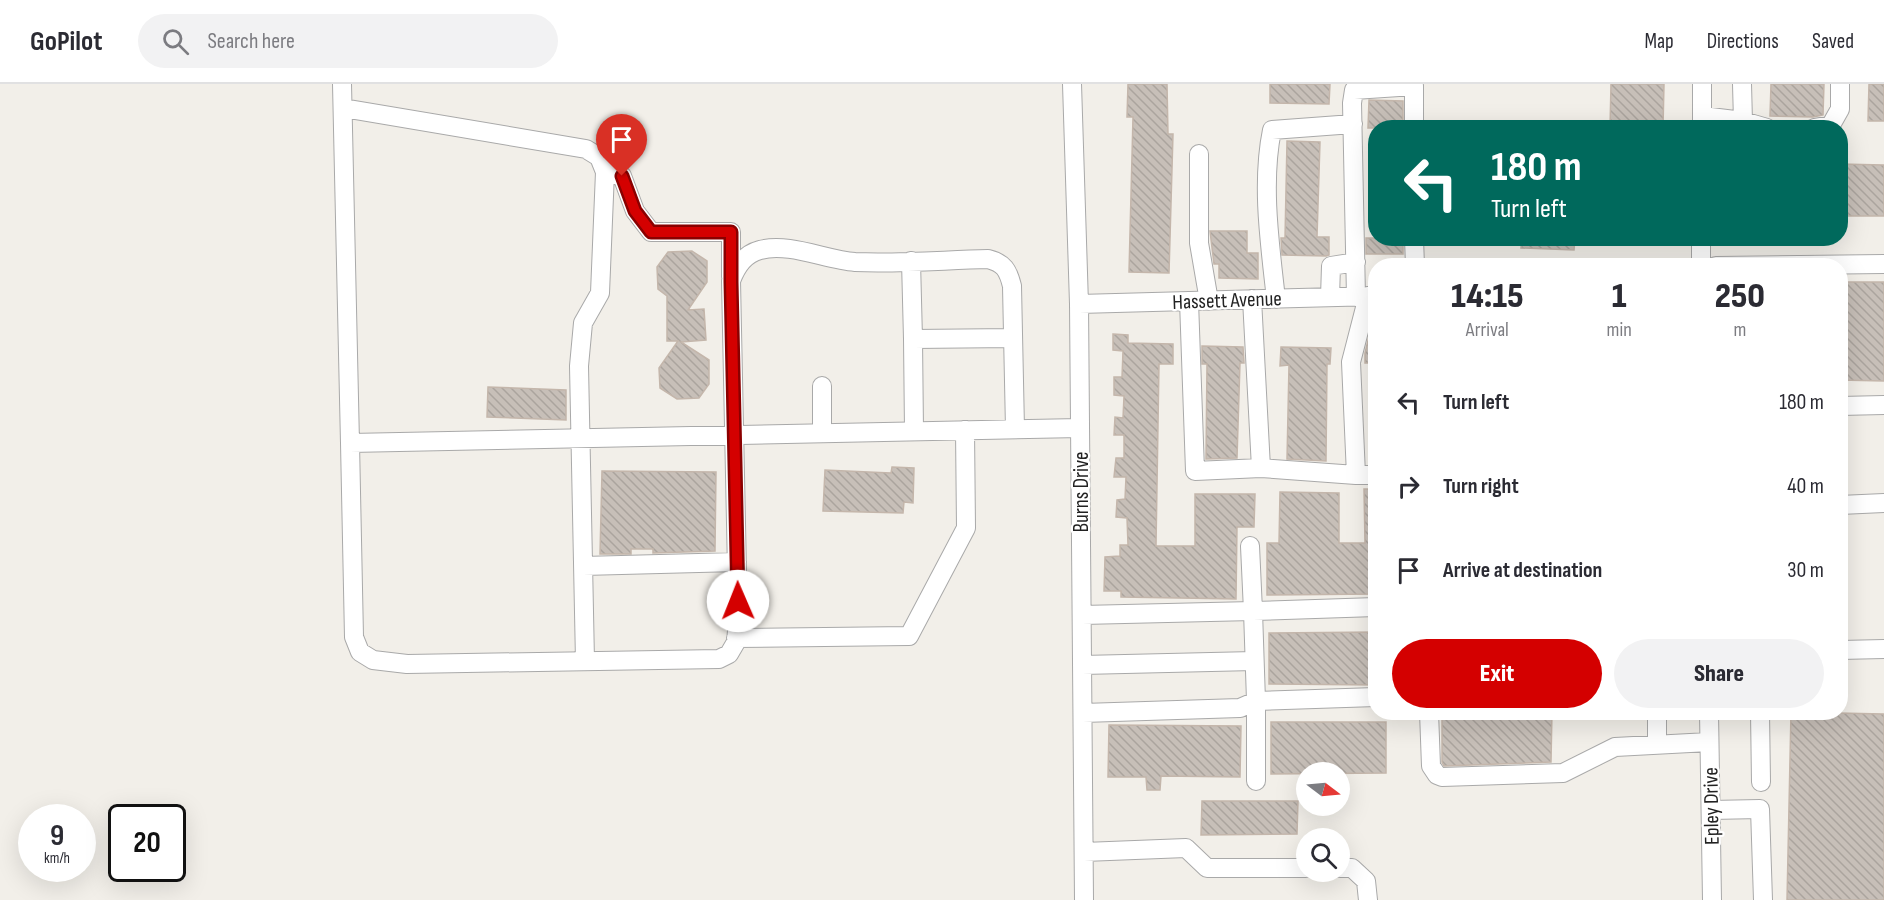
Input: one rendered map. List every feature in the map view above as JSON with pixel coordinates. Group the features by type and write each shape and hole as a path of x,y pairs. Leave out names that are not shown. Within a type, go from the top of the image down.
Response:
{"street":[{"path":"342,84 354,637 360,652 373,660 407,664 719,659 729,654 736,638 738,620 731,232 651,232 635,211 622,176 605,172"},
{"name":"Burns Drive","path":"1072,84 1079,304 1084,900"},
{"path":"1702,84 1702,120"},
{"path":"1742,84 1743,120"},
{"path":"1834,120 1840,109 1840,84"},
{"path":"1356,475 1351,362 1367,296 1356,257 1354,90 1414,86 1414,120"},
{"path":"343,108 586,149 599,157 605,172 600,293 583,322 579,366 585,661"},
{"path":"1276,299 1269,240 1267,152 1272,130 1353,124"},
{"path":"1199,154 1199,243 1209,301"},
{"path":"731,282 735,269 746,256 759,250 772,248 854,262 988,259 1000,262 1009,272 1012,286 1015,429"},
{"path":"1330,297 1331,266 1356,257"},
{"path":"911,261 914,431"},
{"path":"1848,264 1884,264"},
{"name":"Hassett Avenue","path":"1079,304 1367,296"},
{"path":"1252,299 1261,468"},
{"path":"1189,301 1195,471 1261,468 1368,475"},
{"path":"913,339 1013,338"},
{"path":"822,386 822,433"},
{"path":"1848,406 1884,405"},
{"path":"350,443 1080,428"},
{"path":"736,638 909,636 966,528 964,430"},
{"path":"1848,505 1884,503"},
{"path":"1250,546 1256,701 1256,781"},
{"path":"583,566 737,562"},
{"path":"1082,615 1368,607"},
{"path":"1848,650 1884,649"},
{"path":"1082,664 1254,661"},
{"path":"1083,712 1240,708 1256,701 1368,697"},
{"path":"1429,720 1431,766 1437,775 1442,777 1563,773 1616,747 1709,742"},
{"path":"1657,720 1658,744"},
{"name":"Epley Drive","path":"1709,720 1712,900"},
{"path":"1760,720 1761,782"},
{"path":"1711,810 1760,809 1763,900"},
{"path":"1084,852 1186,848 1207,868 1296,868"},
{"path":"1350,868 1366,881 1368,900"}],"building":[{"path":"1128,84 1167,84 1168,134 1173,134 1169,273 1129,272 1133,117 1127,117"},
{"path":"1270,84 1330,84 1329,104 1270,103"},
{"path":"1611,84 1664,84 1663,120 1610,120"},
{"path":"1771,84 1824,84 1823,115 1813,117 1770,116"},
{"path":"1869,84 1884,84 1884,121 1868,121"},
{"path":"1369,100 1403,101 1403,120 1368,120"},
{"path":"1287,141 1320,142 1317,237 1329,237 1329,255 1282,255 1281,238 1285,238"},
{"path":"1848,164 1884,165 1884,216 1848,216"},
{"path":"1210,231 1247,231 1247,253 1258,253 1258,279 1219,278 1219,264 1214,264"},
{"path":"1366,238 1368,238 1368,246 1403,246 1403,254 1366,254"},
{"path":"1521,246 1574,246 1574,250 1521,248"},
{"path":"692,251 707,261 707,282 688,310 704,309 706,340 681,342 709,360 709,384 699,398 677,399 660,388 659,368 678,341 667,341 667,296 658,289 657,267 668,252"},
{"path":"1848,282 1884,282 1884,381 1848,380"},
{"path":"1113,334 1128,335 1128,343 1173,344 1173,364 1159,364 1156,546 1195,546 1195,494 1255,494 1254,527 1237,527 1236,599 1121,597 1121,591 1104,591 1105,557 1120,556 1120,545 1128,545 1127,518 1116,517 1117,500 1125,499 1126,477 1114,477 1116,458 1124,458 1124,435 1114,435 1115,417 1123,418 1124,396 1114,395 1114,377 1122,377 1123,351 1113,350"},
{"path":"1368,341 1368,363 1365,363"},
{"path":"1202,346 1243,347 1244,363 1240,363 1237,458 1206,459 1207,364 1202,364"},
{"path":"1281,347 1331,348 1330,364 1327,364 1326,461 1287,459 1289,365 1280,366"},
{"path":"488,387 566,390 566,420 487,417"},
{"path":"892,467 914,468 913,503 904,502 903,513 823,511 825,470 891,473"},
{"path":"602,471 716,472 715,551 653,553 653,549 631,549 631,554 600,554"},
{"path":"1364,489 1368,489 1368,594 1267,595 1267,543 1279,543 1280,492 1339,493 1339,543 1365,543"},
{"path":"1368,632 1368,685 1269,684 1269,633"},
{"path":"1848,713 1884,714 1884,900 1787,900 1791,720 1848,720"},
{"path":"1442,720 1552,720 1551,762 1444,766 1442,762"},
{"path":"1271,722 1386,722 1386,773 1350,773 1350,762 1296,762 1296,774 1271,774"},
{"path":"1109,725 1241,726 1240,777 1161,776 1160,790 1147,790 1146,777 1108,777"},
{"path":"1202,801 1296,801 1296,834 1201,835"}],"route":[{"path":"622,176 635,211 651,232 731,232 738,601"}]}
